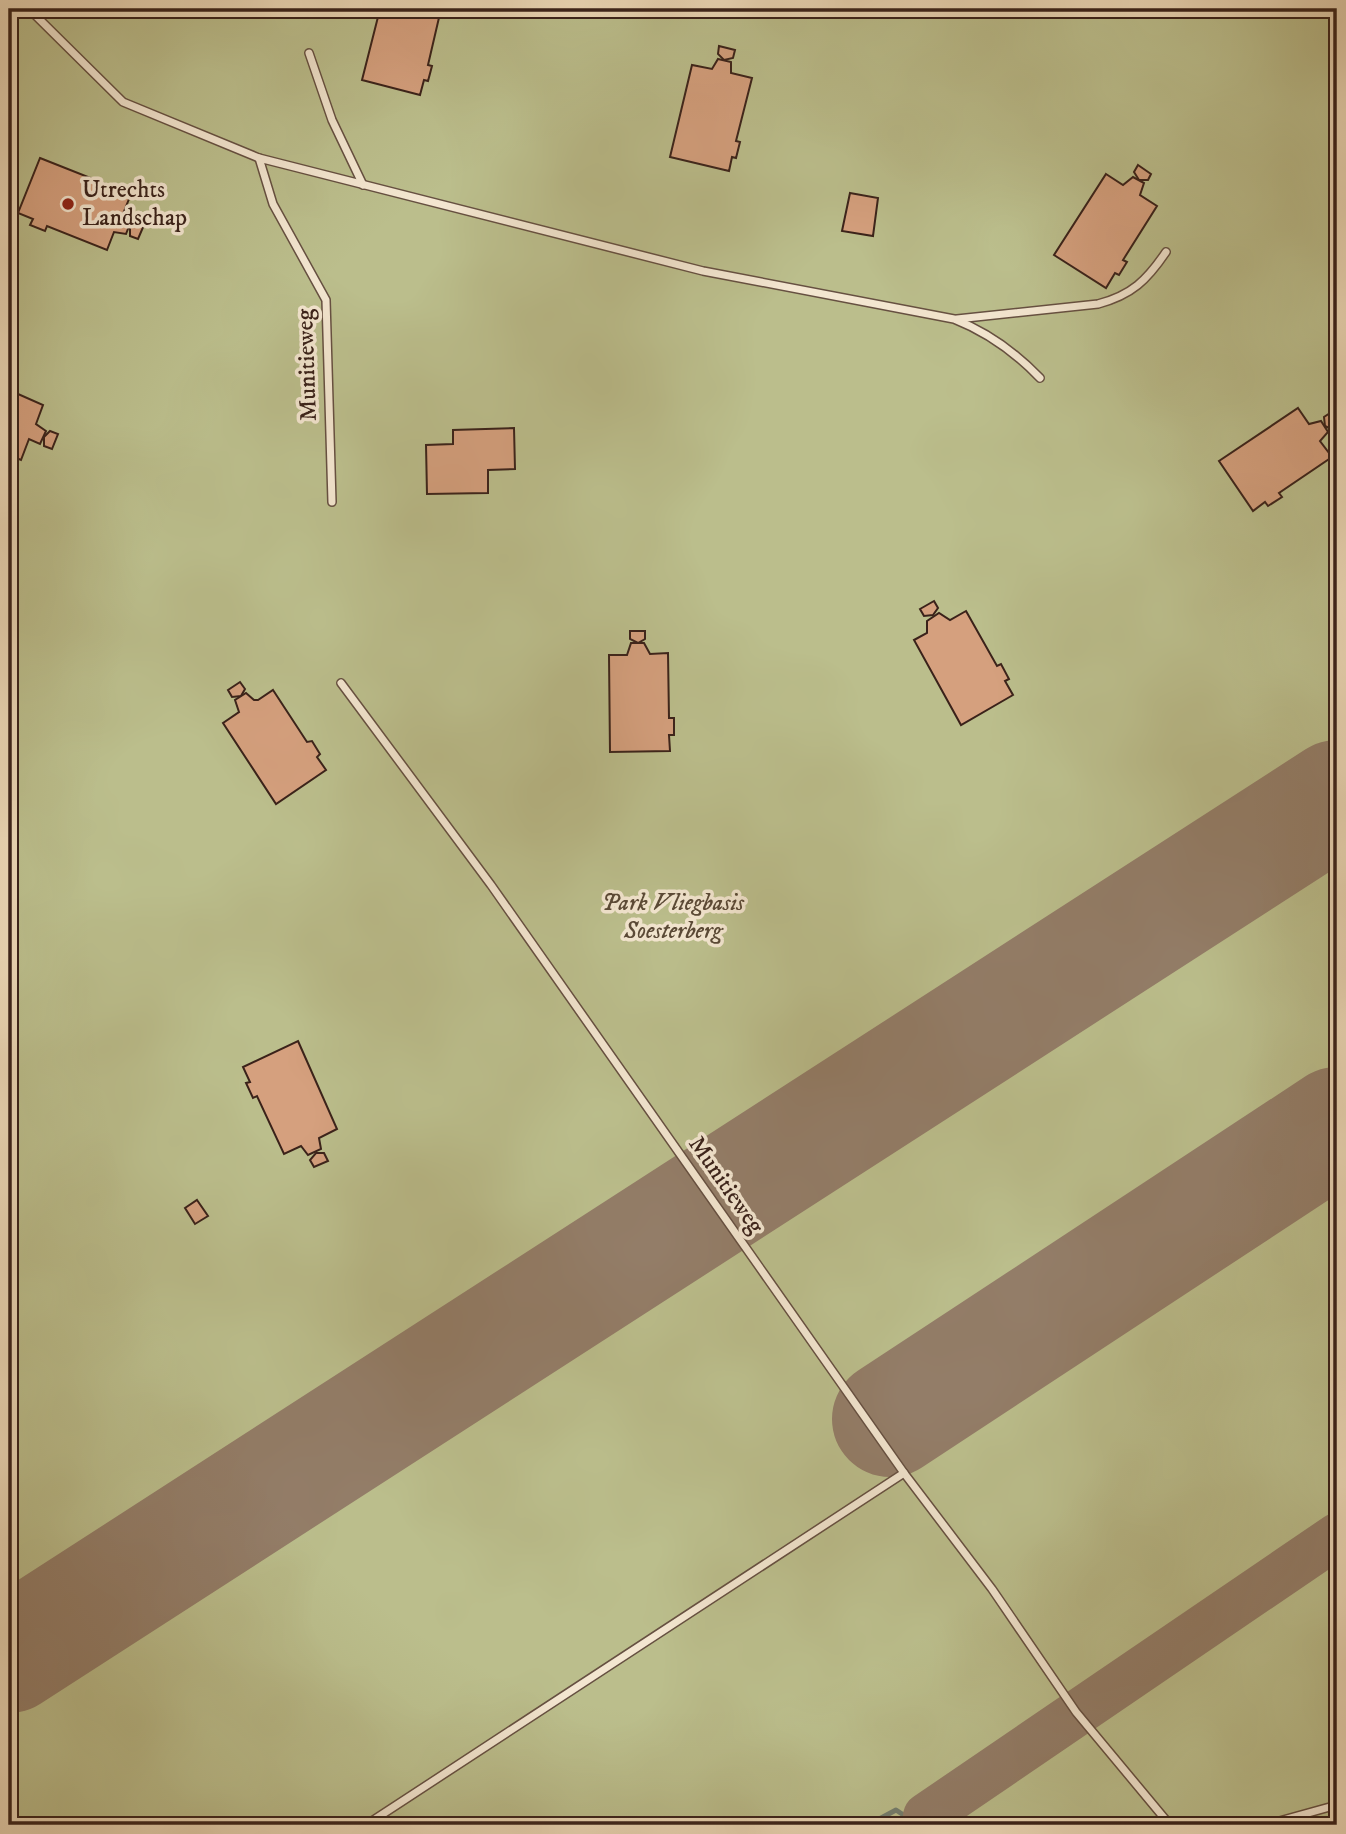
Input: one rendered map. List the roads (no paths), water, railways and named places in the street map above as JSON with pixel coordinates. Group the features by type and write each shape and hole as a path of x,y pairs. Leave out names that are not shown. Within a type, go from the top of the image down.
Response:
{"lane":[{"path":"29,9 123,103 259,158 703,271 954,319 975,327 1004,347 1040,378"},
{"path":"309,53 332,120 363,185"},
{"name":"Munitieweg","path":"259,158 273,204 326,300 332,502"},
{"path":"954,319 1114,300 1130,293 1166,252"},
{"name":"Munitieweg","path":"341,683 491,885 904,1473 992,1589 1076,1712 1170,1825"},
{"path":"366,1825 904,1473"},
{"path":"1265,1825 1337,1805"}],"waterway":[{"path":"868,1825 896,1810 912,1825"}],"place":[{"name":"Utrechts Landschap","path":"68,204"}],"park label":[{"name":"Park Vliegbasis Soesterberg","path":"673,917"}]}
